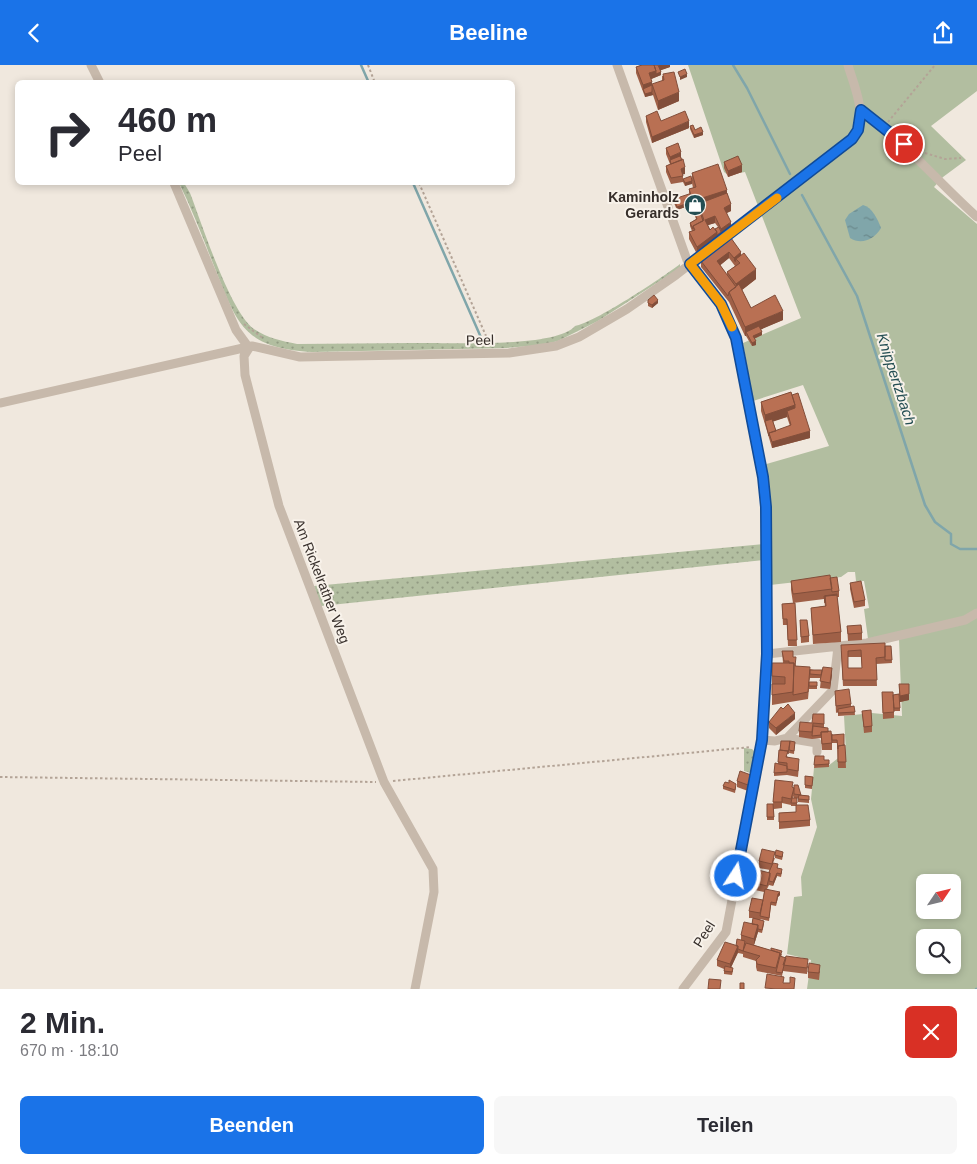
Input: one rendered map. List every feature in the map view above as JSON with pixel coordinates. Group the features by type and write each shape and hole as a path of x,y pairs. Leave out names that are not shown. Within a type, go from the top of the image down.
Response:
{"street":[{"path":"91,65 98,80"},
{"name":"Peel","path":"617,65 687,260 727,315 736,338 743,365 766,507 767,654 762,740 726,932 683,989"},
{"name":"Peel","path":"0,403 234,348 258,346 300,357 532,352 556,347 579,337 627,309 690,264 852,139 858,130 861,110 848,65"},
{"path":"861,110 904,144 938,182 977,217"},
{"path":"175,185 236,330 249,348"},
{"name":"Am Rickelrather Weg","path":"249,348 244,356 245,375 279,506 384,782 433,869 434,892 415,989"},
{"path":"767,654 867,643 964,620 977,613"},
{"path":"786,738 833,690 838,647"},
{"path":"762,740 775,741 786,738 817,743 817,751"}],"path":[{"path":"368,65 375,80"},
{"path":"883,128 935,65"},
{"path":"920,151 945,159 962,158"},
{"path":"420,185 490,345 482,346"},
{"path":"241,320 258,336 268,341"}],"green space":[{"path":"688,65 977,65 977,91 931,126 966,160 943,177 934,187 977,224 977,989 807,989 811,960 787,954 794,897 802,896 801,877 817,827 811,799 814,768 828,766 846,752 844,716 872,713 902,716 899,639 868,639 864,609 869,608 864,581 856,581 855,572 848,572 841,577 770,585 771,514 763,465 829,446 803,385 753,401 743,343 801,318 745,172 728,175 724,172"},
{"path":"180,185 185,185 190,193 226,287 245,320 264,335 297,344 498,343 546,338 564,333 597,317 644,289 680,264 680,268 598,321 558,341 542,345 506,348 312,352 290,350 272,346 258,339 239,320 231,307"},
{"path":"764,544 764,560 321,606 314,586"},
{"path":"744,748 752,749 756,753 754,774 744,771"}],"water":[{"path":"863,205 872,211 881,228 875,236 867,240 858,241 850,238 845,220 849,214"}],"building":[{"path":"654,65 656,71 649,73 652,82 643,85 636,67"},
{"path":"654,65 658,65 661,72 656,74"},
{"path":"685,69 687,74 680,77 678,72"},
{"path":"674,72 679,92 658,101 652,84 664,80 663,74"},
{"path":"652,85 652,92 645,94 643,89"},
{"path":"657,111 661,121 685,111 689,121 652,137 646,116"},
{"path":"693,125 695,130 701,127 703,132 694,135 690,126"},
{"path":"678,143 681,152 670,157 666,148"},
{"path":"680,156 682,160 671,164 670,160"},
{"path":"738,156 742,165 728,171 724,162"},
{"path":"683,159 685,167 681,169 683,176 671,178 666,166"},
{"path":"718,164 727,190 693,201 689,189 696,187 692,173"},
{"path":"691,176 692,181 685,183 683,179"},
{"path":"727,193 731,204 724,208 731,222 721,229 715,216 705,220 710,230 713,227 717,232 697,247 689,232 695,230 693,226 704,220 698,204"},
{"path":"689,194 691,202 677,207 674,199"},
{"path":"698,206 703,221 693,226 693,229 690,223 697,219 693,208"},
{"path":"719,227 721,232 717,235 715,229"},
{"path":"731,238 741,252 734,258 729,252 717,261 736,287 729,292 728,296 701,261"},
{"path":"744,253 756,269 736,284 727,272 740,263 736,259"},
{"path":"739,284 751,308 775,295 783,311 745,327 729,292"},
{"path":"654,295 658,300 652,305 648,303 648,300"},
{"path":"759,326 762,332 753,336 756,341 752,343 746,332"},
{"path":"791,392 795,405 765,415 761,402"},
{"path":"798,393 810,431 772,442 769,433 791,425 787,411 795,408 792,395"},
{"path":"772,419 776,431 769,433 769,436 765,421"},
{"path":"830,575 832,589 793,594 791,581"},
{"path":"837,577 839,591 832,592 830,578"},
{"path":"861,581 865,600 854,602 850,583"},
{"path":"837,595 841,632 813,635 811,608 826,606 825,596"},
{"path":"795,603 797,640 788,640 787,619 783,619 782,604"},
{"path":"800,620 807,620 809,636 801,637"},
{"path":"861,625 862,633 848,634 847,626"},
{"path":"885,643 885,657 876,658 877,680 843,680 841,645","holes":["861,650 862,668 848,668 848,651"]},
{"path":"885,646 891,646 892,660 885,660"},
{"path":"782,651 793,651 793,657 796,657 795,666 810,667 808,692 793,695 794,663 784,661"},
{"path":"772,663 794,663 793,692 772,695 772,684 785,684 785,677 772,676"},
{"path":"823,667 832,668 830,683 820,681"},
{"path":"810,670 822,670 821,675 810,674"},
{"path":"809,682 817,682 817,686 809,686"},
{"path":"899,684 909,684 909,694 900,696"},
{"path":"849,689 851,704 836,706 835,691"},
{"path":"882,692 893,692 894,712 883,713"},
{"path":"899,694 900,708 894,708 893,695"},
{"path":"788,704 795,713 776,728 769,722 781,707 783,709"},
{"path":"854,706 855,712 838,713 838,709"},
{"path":"871,710 872,726 864,727 862,711"},
{"path":"813,714 824,714 824,724 813,723 812,732 799,731 800,722 812,723"},
{"path":"813,726 828,728 828,732 821,732 821,735 812,736"},
{"path":"831,731 832,743 822,744 821,732"},
{"path":"844,734 844,745 838,746 838,749 837,740 832,740 832,735"},
{"path":"781,741 790,741 788,754 788,751 780,750"},
{"path":"790,741 795,742 794,751 789,750"},
{"path":"845,745 846,762 838,762 838,746"},
{"path":"779,750 788,751 786,757 799,759 798,771 787,769 787,763 778,762"},
{"path":"815,756 824,756 824,760 829,760 829,764 814,765"},
{"path":"775,763 787,766 787,772 774,773"},
{"path":"740,771 751,775 748,785 737,781"},
{"path":"805,776 813,777 812,786 805,785"},
{"path":"729,780 736,784 735,790 723,786 725,782 729,783"},
{"path":"775,780 793,782 792,787 794,788 791,799 782,797 782,802 773,802"},
{"path":"794,785 798,785 801,795 794,794"},
{"path":"799,795 809,796 809,800 798,799"},
{"path":"792,798 797,798 797,803 791,803"},
{"path":"767,804 773,804 774,817 767,817"},
{"path":"796,805 808,805 810,820 779,822 779,813 796,812"},
{"path":"762,849 775,852 772,864 759,861"},
{"path":"776,850 783,852 782,857 775,855"},
{"path":"773,863 778,864 777,868 782,869 781,874 777,873 773,882 769,881 769,872"},
{"path":"758,870 770,873 767,886 755,883"},
{"path":"765,889 780,892 776,903 771,902 769,918 760,916"},
{"path":"752,898 763,900 760,913 749,911"},
{"path":"753,918 764,921 762,930 758,929 758,925 752,924"},
{"path":"744,922 758,925 754,939 741,935"},
{"path":"737,939 745,941 743,951 736,946"},
{"path":"725,942 738,946 730,964 717,960"},
{"path":"746,943 780,953 776,968 757,964 756,960 760,956 743,951"},
{"path":"771,948 782,951 780,956 780,953 771,950"},
{"path":"780,956 786,958 782,973 776,972"},
{"path":"786,956 808,959 807,968 783,965"},
{"path":"809,963 820,965 819,973 808,972"},
{"path":"725,966 733,968 732,972 724,971"},
{"path":"767,974 784,977 783,983 790,983 790,977 795,978 794,989 765,988"},
{"path":"709,979 721,980 720,989 708,989"},
{"path":"740,983 744,983 744,989 740,989"}],"waterway":[{"path":"361,65 368,80"},
{"name":"Knippertzbach","path":"733,65 747,88 790,174"},
{"path":"414,185 483,342"},
{"name":"Knippertzbach","path":"802,195 857,296 925,505 935,522 951,534 951,544 960,549 977,549"}],"slow traffic":[{"path":"732,327 721,304 700,274 690,264 777,198"}],"place":[{"name":"Kaminholz Gerards","path":"695,205"}],"route":[{"path":"736,876 762,740 767,654 768,578 766,507 763,477 743,365 736,338 721,304 700,274 690,264 852,139 858,130 861,110 904,144"}]}
